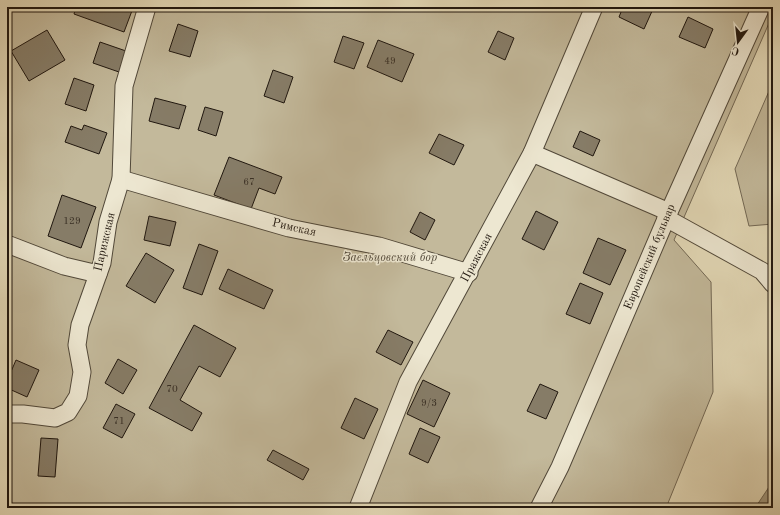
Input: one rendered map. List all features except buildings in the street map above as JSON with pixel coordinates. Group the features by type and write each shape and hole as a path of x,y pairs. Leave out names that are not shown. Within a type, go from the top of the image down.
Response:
{"street":[{"name":"Парижская","path":"7,414 23,414 55,418 68,412 78,396 82,372 77,345 80,325 102,263 108,222 121,179 124,86 147,7"},
{"name":"Пражская","path":"358,508 408,382 469,273 532,153 594,7"},
{"name":"Европейский бульвар","path":"539,508 563,460 667,215 761,7"},
{"path":"532,153 667,215 762,271 773,284"},
{"name":"Римская","path":"121,179 289,228 379,246 469,273"},
{"path":"7,244 64,266 98,274"}],"green space":[{"name":"Заельцовский бор","path":"7,7 773,7 773,14 674,240 711,282 713,392 666,508 7,508"},
{"path":"773,82 773,224 749,226 735,169"}],"shaded area":[{"path":"773,481 773,508 755,508"}]}
